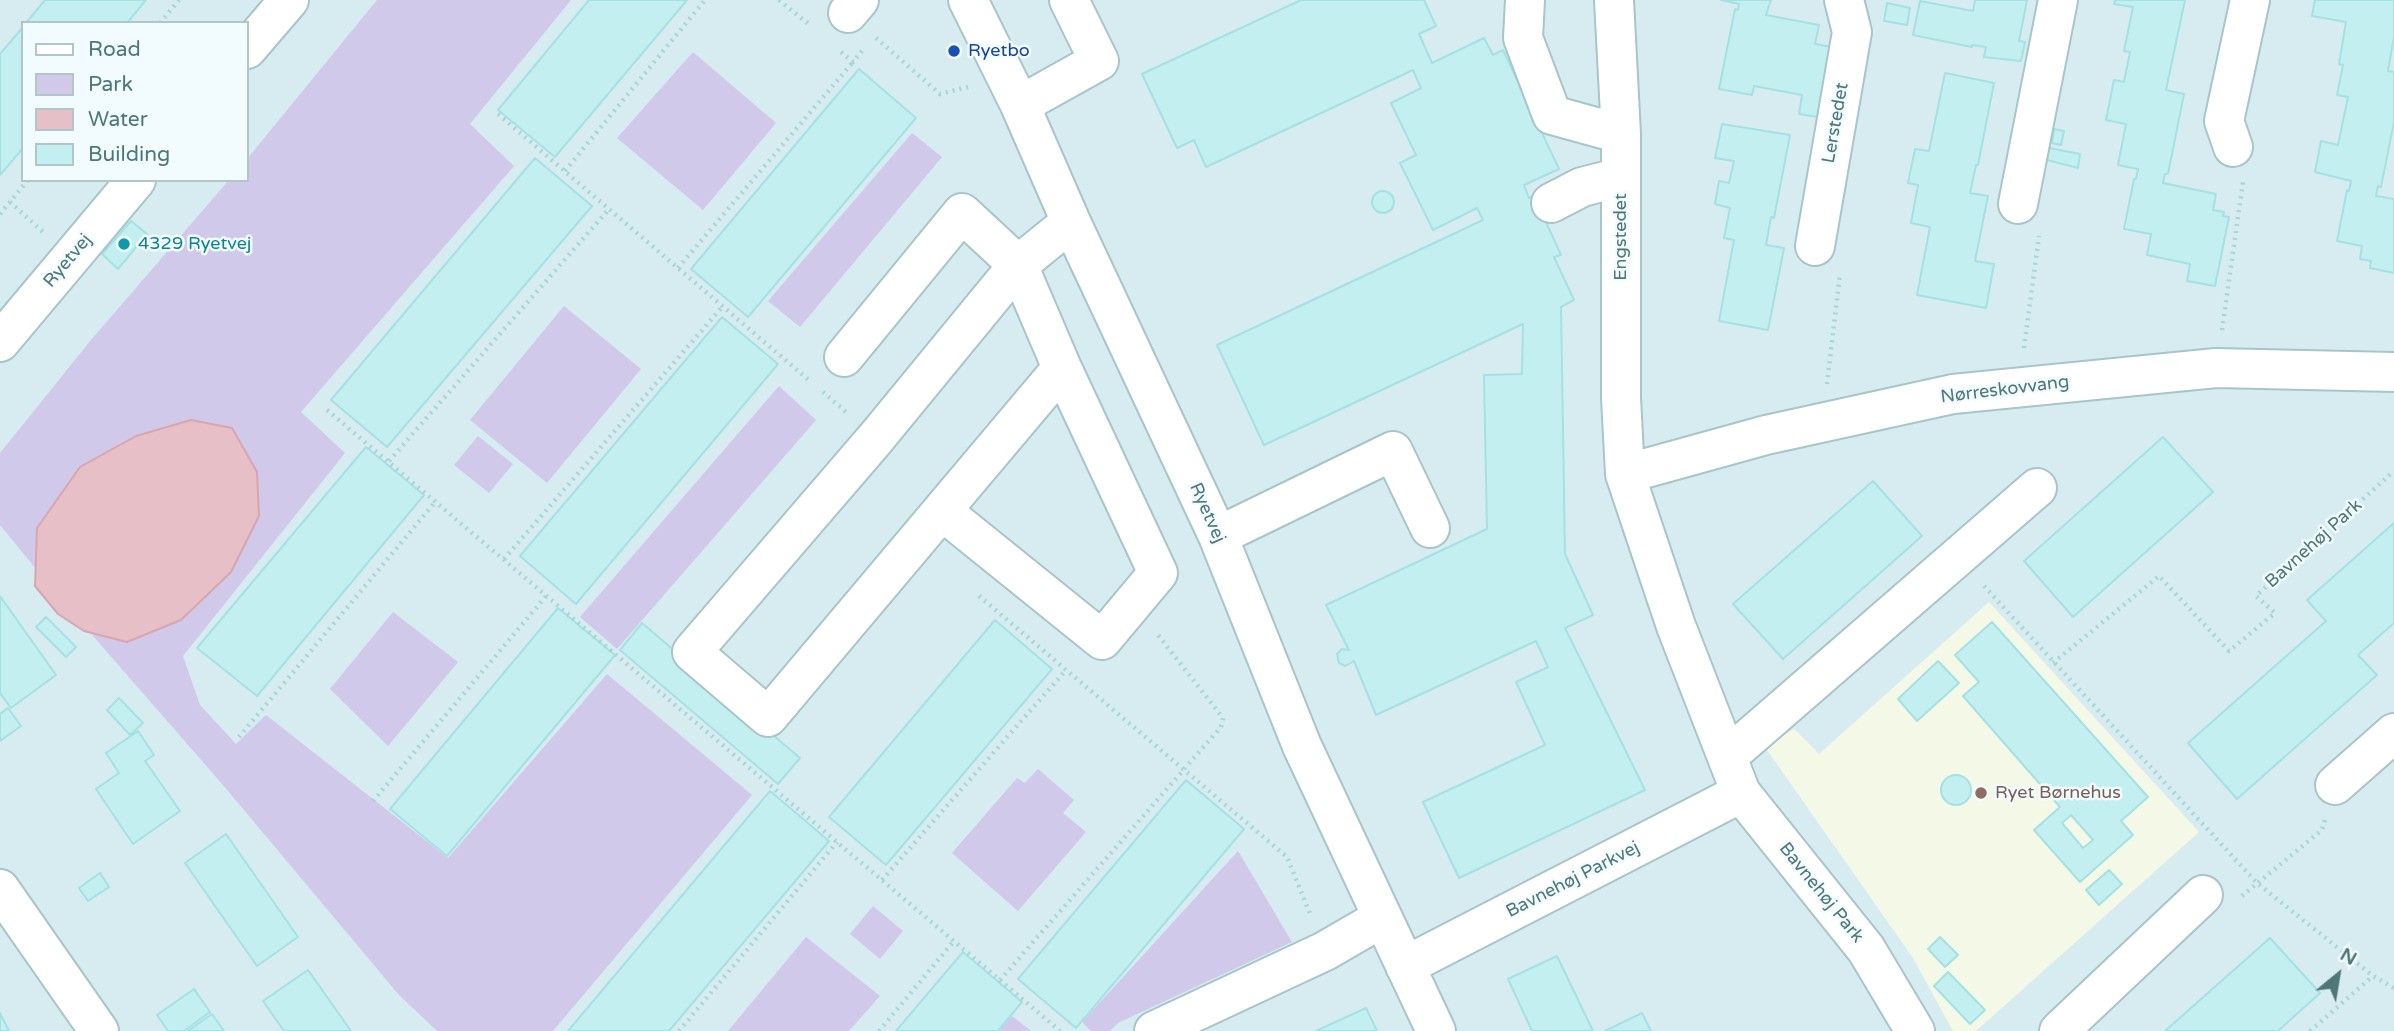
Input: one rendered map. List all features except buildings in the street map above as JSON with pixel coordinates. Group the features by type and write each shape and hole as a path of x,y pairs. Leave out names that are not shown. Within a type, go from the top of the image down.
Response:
{"street":[{"path":"248,48 289,0"},
{"name":"Ryetvej","path":"968,0 1219,536 1302,746 1436,1031"},
{"path":"1013,92 1099,61 1069,0"},
{"path":"1525,0 1523,38 1552,116 1621,134"},
{"name":"Engstedet","path":"1614,0 1621,134 1621,398 1625,474"},
{"name":"Lerstedet","path":"1815,246 1852,32 1844,0"},
{"path":"2018,204 2058,0"},
{"path":"2233,147 2224,121 2249,0"},
{"path":"1550,203 1581,187 1621,177"},
{"name":"Ryetvej","path":"0,342 134,182"},
{"path":"844,357 962,214 1018,265 1062,368 1158,573 1102,640 942,511"},
{"path":"1062,368 768,717 692,652 876,438 1018,265 1071,222"},
{"name":"Nørreskovvang","path":"1625,474 1766,435 1953,394 2217,368 2394,372"},
{"path":"1219,536 1393,451 1430,528"},
{"name":"Bavnehøj Park","path":"1625,474 1676,626 1741,793 1866,948 1915,1031"},
{"path":"1727,757 2037,488"},
{"path":"2335,785 2394,733"},
{"name":"Bavnehøj Parkvej","path":"1405,966 1741,793"},
{"path":"0,889 99,1031"},
{"path":"2059,1031 2203,895"},
{"path":"1154,1031 1325,951 1382,918"}],"path":[{"path":"162,21 179,0"},
{"path":"565,171 705,0"},
{"path":"853,6 940,94 1013,92"},
{"path":"678,268 853,62"},
{"path":"498,114 876,438"},
{"path":"2217,368 2244,185 2233,147"},
{"path":"0,214 27,182"},
{"path":"2018,204 2040,231 2019,387"},
{"path":"389,461 609,209"},
{"path":"1815,246 1840,275 1822,423"},
{"path":"504,559 723,306"},
{"path":"327,410 738,754 1059,1031"},
{"name":"Bavnehøj Park","path":"2053,663 2159,576 2229,652 2275,613 2256,596 2394,471"},
{"path":"239,737 436,501"},
{"path":"1958,557 2257,883 2373,976 2394,988"},
{"path":"970,588 1287,857 1325,951"},
{"path":"373,801 547,595"},
{"path":"1000,981 1221,727 1223,718 1133,603"},
{"path":"882,880 1066,670"},
{"path":"2203,895 2233,904 2322,830 2335,785"},
{"path":"679,1031 837,842"},
{"path":"879,1031 954,941"},
{"path":"2310,1031 2373,976"}],"shaded area":[{"path":"0,0 2394,0 2394,1031 0,1031"},
{"name":"Ryet Børnehus","path":"1989,602 2199,832 1976,1031 1953,1031 1913,958 1765,747 1794,729 1819,754"}],"green space":[{"path":"377,0 571,0 470,124 514,166 301,412 345,453 183,656 200,705 236,744 266,715 448,858 607,674 752,795 553,1031 437,1031 399,995 0,525 0,453 91,340 227,182 248,182 248,158"},
{"path":"693,52 776,123 703,210 617,138"},
{"path":"912,133 942,157 800,327 768,301"},
{"path":"564,306 641,369 547,483 470,420"},
{"path":"779,386 816,420 617,649 580,617"},
{"path":"478,436 513,464 489,493 454,465"},
{"path":"393,612 458,662 388,746 330,689"},
{"path":"1038,769 1074,800 1063,813 1086,832 1018,911 952,853 1017,778 1025,783"},
{"path":"1238,851 1292,942 1118,1023 1110,1031 1091,1031 1082,1022"},
{"path":"873,906 903,931 880,959 850,934"},
{"path":"806,937 880,996 849,1031 728,1031"},
{"path":"1012,1016 1031,1031 999,1031"}],"water":[{"path":"191,420 232,428 257,472 259,516 231,572 181,620 127,642 84,631 58,614 35,586 37,528 80,467 136,436"}],"place":[{"name":"Ryetbo","path":"954,51"},
{"name":"4329 Ryetvej","path":"124,244"},
{"name":"Ryet Børnehus","path":"1981,793"}]}
